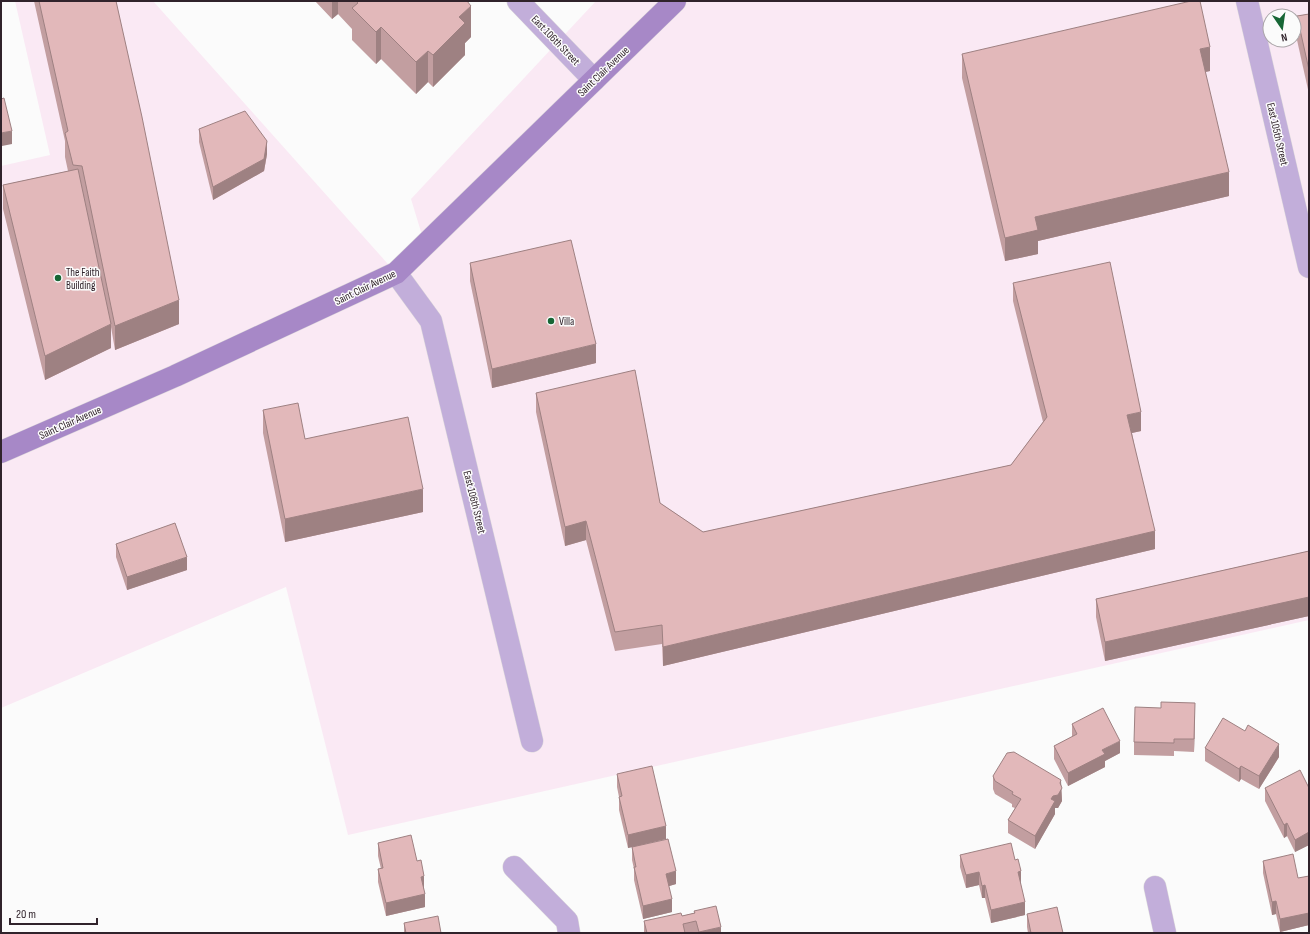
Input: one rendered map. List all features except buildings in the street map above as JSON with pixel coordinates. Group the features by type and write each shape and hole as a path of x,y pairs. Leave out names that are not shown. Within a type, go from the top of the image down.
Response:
{"main road":[{"name":"Saint Clair Avenue","path":"1,452 175,376 396,273 675,1"}],"street":[{"name":"East 106th Street","path":"518,1 594,80"},
{"name":"East 105th Street","path":"1247,1 1305,232 1309,267"},
{"name":"East 106th Street","path":"396,273 431,321 532,741"},
{"path":"514,867 567,922 569,933"},
{"path":"1155,887 1165,933"}],"shaded area":[{"path":"15,1 153,1 396,273 425,245 411,199 596,1 1309,1 1309,620 348,835 286,587 1,708 1,166 50,155"}],"place":[{"name":"The Faith Building","path":"58,278"},
{"name":"Villa","path":"551,321"}]}
